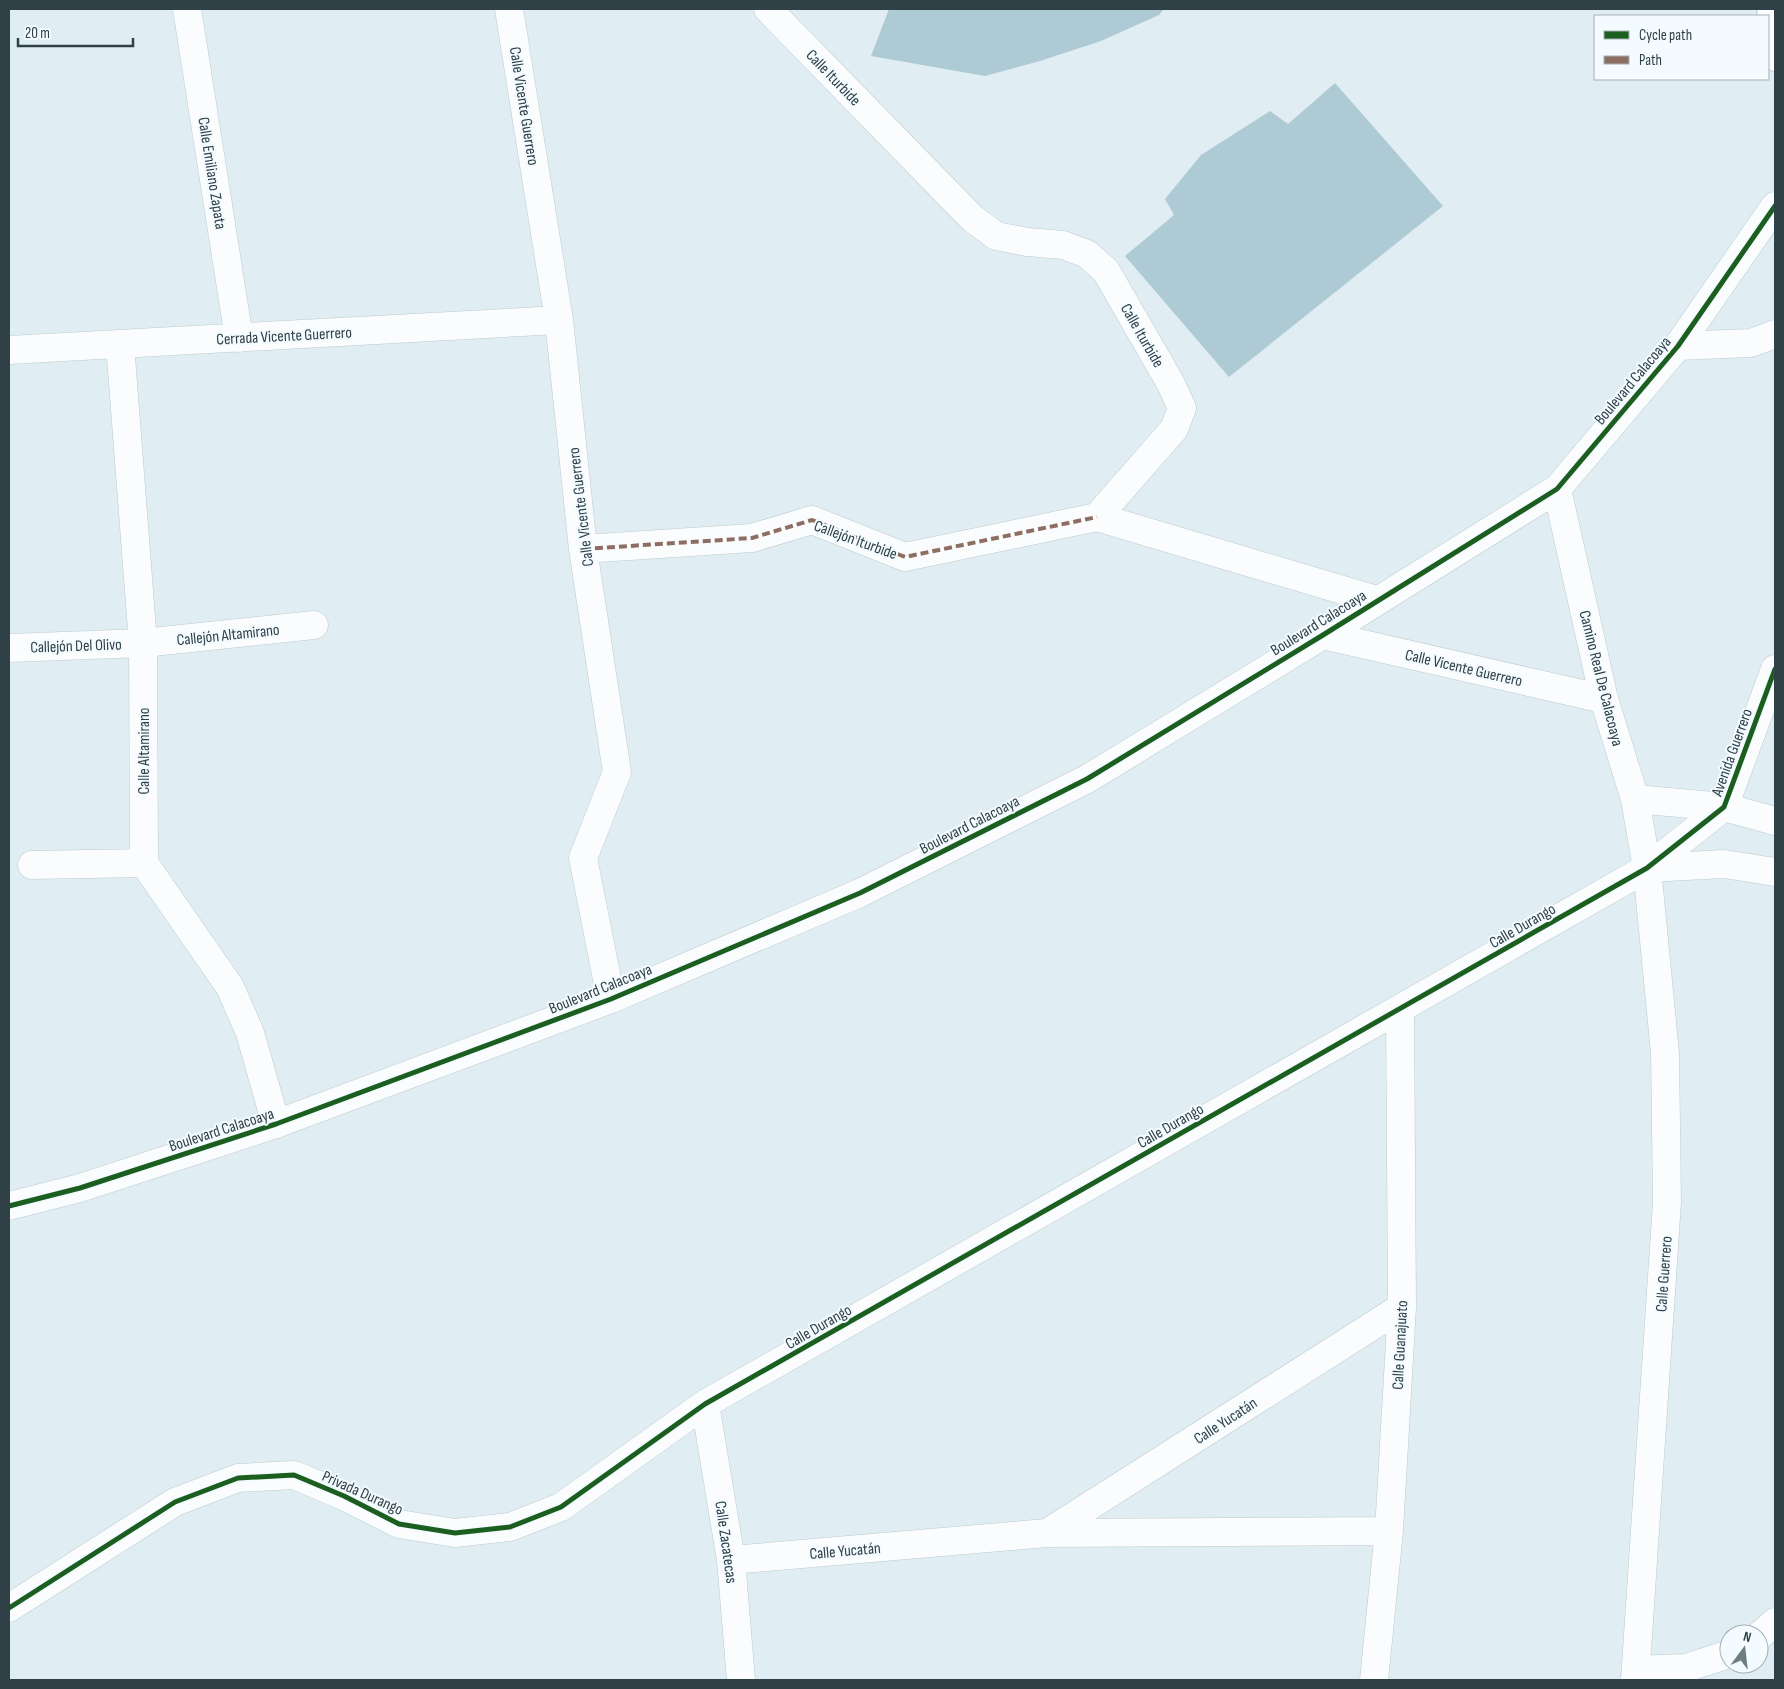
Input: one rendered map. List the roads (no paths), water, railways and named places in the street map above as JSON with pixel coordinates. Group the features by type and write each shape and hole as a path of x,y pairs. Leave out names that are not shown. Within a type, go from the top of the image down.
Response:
{"street":[{"name":"Calle Emiliano Zapata","path":"187,9 239,338"},
{"name":"Calle Vicente Guerrero","path":"509,9 559,320 583,549 617,772 583,858 611,999"},
{"name":"Calle Iturbide","path":"768,9 972,218 996,236 1026,242 1063,246 1088,254 1106,271 1171,384 1182,408 1174,429 1097,518"},
{"name":"Boulevard Calacoaya","path":"9,1206 80,1188 276,1124 611,999 860,893 1087,778 1323,635 1557,488 1678,346 1775,206"},
{"name":"Cerrada Vicente Guerrero","path":"9,350 559,320"},
{"path":"1678,346 1751,343 1775,334"},
{"name":"Calle Altamirano","path":"120,344 142,643 144,863"},
{"name":"Camino Real De Calacoaya","path":"1557,488 1604,699 1635,799 1647,868"},
{"name":"Callejón Iturbide","path":"583,549 752,538 812,520 905,557 1097,518"},
{"path":"1097,518 1376,600"},
{"name":"Callejón Altamirano","path":"142,643 314,625"},
{"name":"Calle Vicente Guerrero","path":"1323,635 1604,699"},
{"name":"Callejón Del Olivo","path":"9,648 142,643"},
{"name":"Avenida Guerrero","path":"1647,868 1724,808 1775,669"},
{"path":"1635,799 1724,808 1775,821"},
{"path":"32,865 144,863 230,987 250,1033 276,1124"},
{"path":"1647,868 1724,864 1775,872"},
{"name":"Calle Durango","path":"705,1404 1647,868"},
{"name":"Calle Guerrero","path":"1636,1675 1667,1202 1665,1052 1647,868"},
{"name":"Calle Guanajuato","path":"1374,1680 1389,1531 1402,1307 1400,1009"},
{"name":"Calle Yucatán","path":"1048,1533 1402,1307"},
{"name":"Calle Zacatecas","path":"705,1404 731,1560 741,1680"},
{"name":"Privada Durango","path":"9,1608 175,1502 238,1478 294,1475 344,1496 400,1524 455,1533 510,1527 561,1507 705,1404"},
{"name":"Calle Yucatán","path":"731,1560 1048,1533 1389,1531"},
{"path":"1636,1675 1686,1668 1719,1657"}],"lane":[{"path":"1769,16 1775,60"}]}
